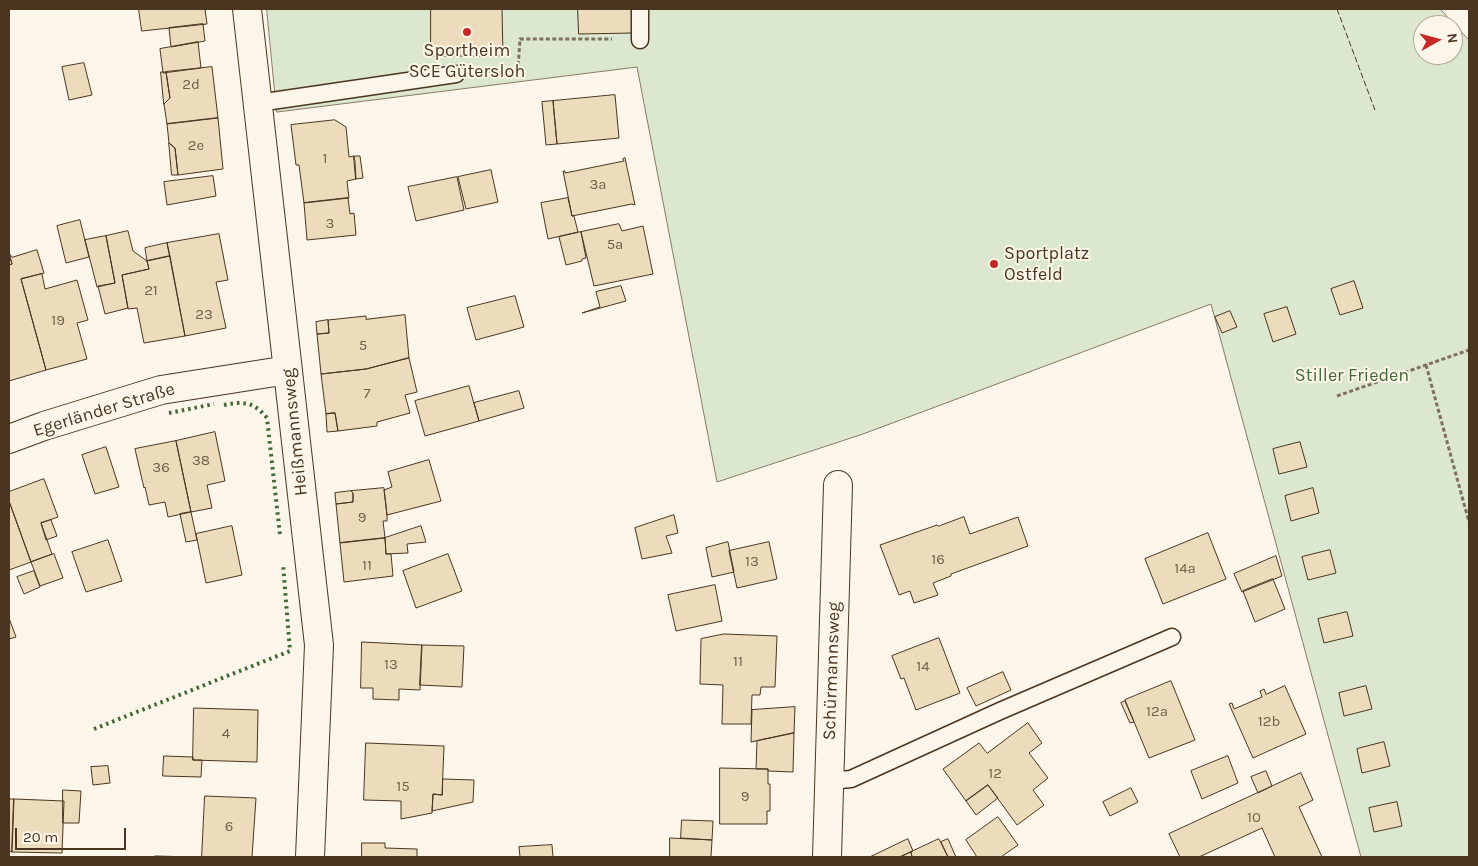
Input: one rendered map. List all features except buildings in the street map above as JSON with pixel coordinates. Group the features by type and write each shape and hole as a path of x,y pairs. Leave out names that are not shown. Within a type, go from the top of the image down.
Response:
{"street":[{"name":"Heißmannsweg","path":"247,9 319,645 310,857"},
{"name":"Egerländer Straße","path":"9,439 44,426 161,390 288,370"},
{"name":"Schürmannsweg","path":"827,857 838,485"}],"lane":[{"path":"640,9 640,40"},
{"path":"258,103 456,74"},
{"path":"829,781 852,779 1000,711 1172,637"}],"path":[{"path":"456,74 518,69 520,39 640,40"},
{"path":"1337,396 1469,350"},
{"path":"1426,365 1469,522"}],"green space":[{"name":"Sportplatz Ostfeld","path":"267,9 1440,9 1446,15 1413,15 1413,65 1463,65 1463,34 1469,40 1469,857 1361,857 1211,304 863,434 717,482 637,67 277,112"}],"hedge":[{"path":"169,413 214,404"},
{"path":"224,405 248,404 258,409 267,418 280,535"},
{"path":"94,729 290,651 283,564"}],"fence":[{"path":"1337,9 1375,110"}],"place":[{"name":"Sportheim SCE Gütersloh","path":"467,32"},
{"name":"Sportplatz Ostfeld","path":"994,264"}],"park label":[{"name":"Stiller Frieden","path":"1352,376"}]}
